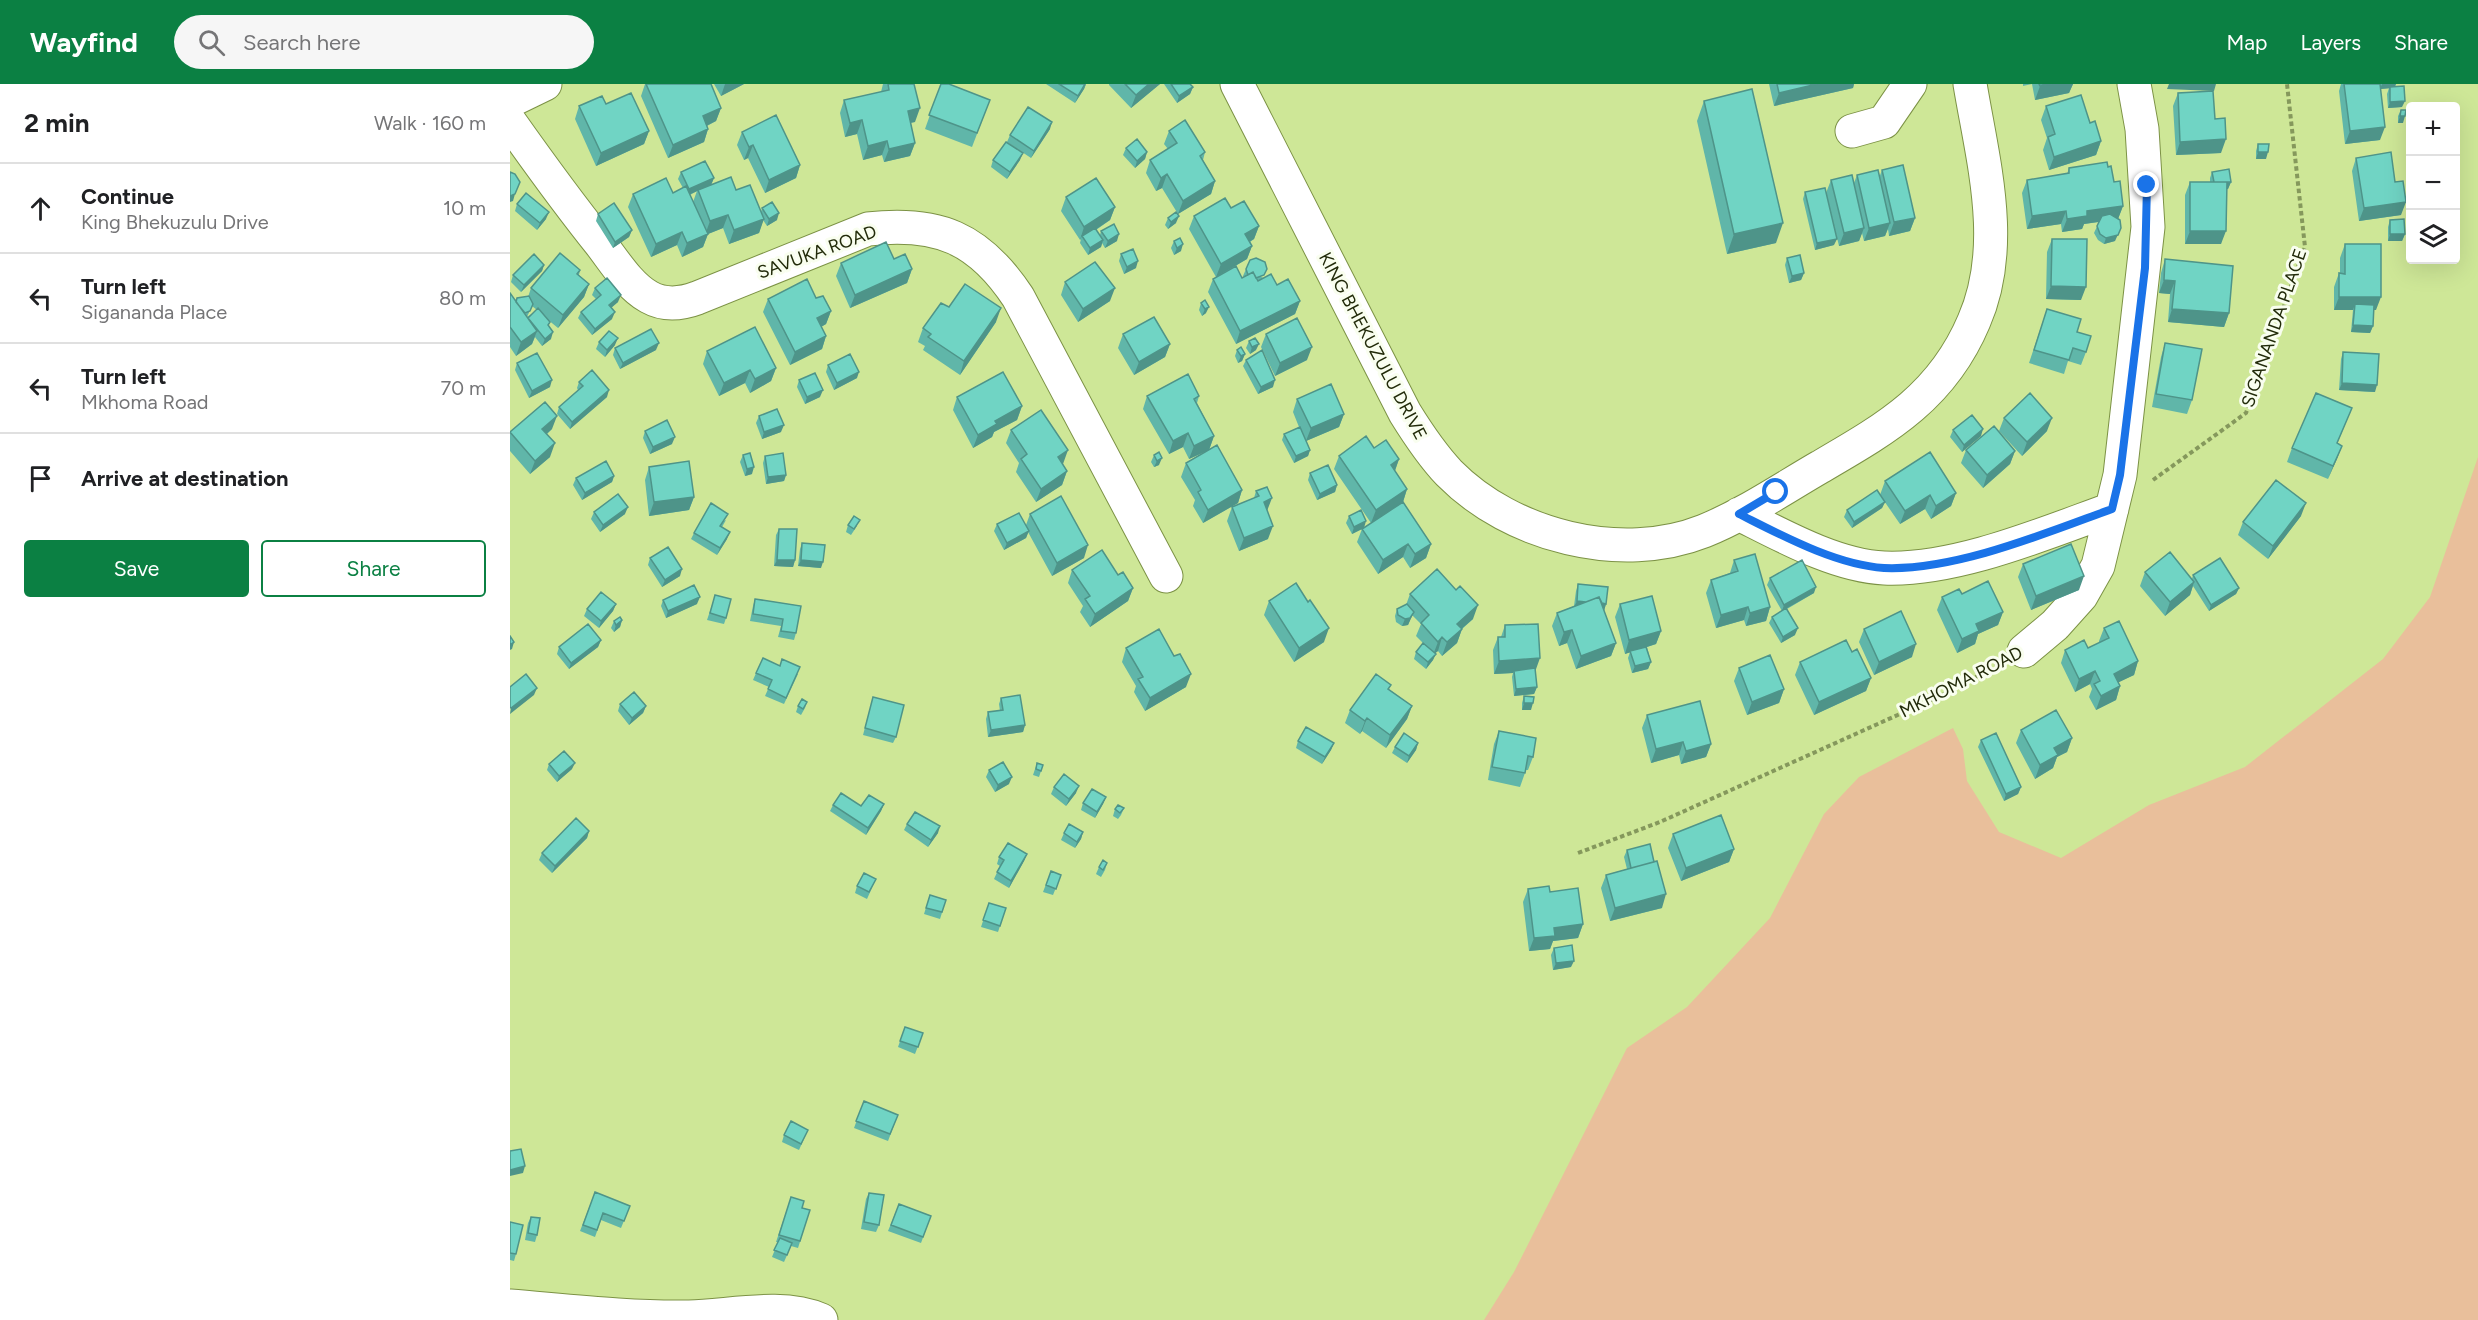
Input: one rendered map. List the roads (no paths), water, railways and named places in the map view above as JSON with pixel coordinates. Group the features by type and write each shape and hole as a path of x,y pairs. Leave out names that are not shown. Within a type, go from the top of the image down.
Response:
{"street":[{"path":"510,101 545,84"},
{"name":"KING BHEKUZULU DRIVE","path":"1237,84 1404,413 1429,450 1450,474 1474,494 1511,517 1548,533 1589,542 1632,544 1674,540 1703,531 1739,514 1896,421 1921,400 1943,376 1961,349 1975,320 1985,289 1990,257 1991,224 1970,84"},
{"path":"1852,131 1884,122 1910,84"},
{"name":"MKHOMA ROAD","path":"2024,651 2055,625 2081,596 2098,566 2121,463 2148,227 2142,129 2134,84"},
{"name":"SAVUKA ROAD","path":"512,131 625,274 648,297 664,303 680,304 697,298 868,229 898,225 922,228 948,234 971,245 990,260 1018,297 1166,576"},
{"path":"1739,514 1811,548 1882,568 1912,567 1950,560 2024,541 2112,509"},
{"path":"510,1306 612,1315 689,1317 761,1312 795,1314 821,1320"}]}
